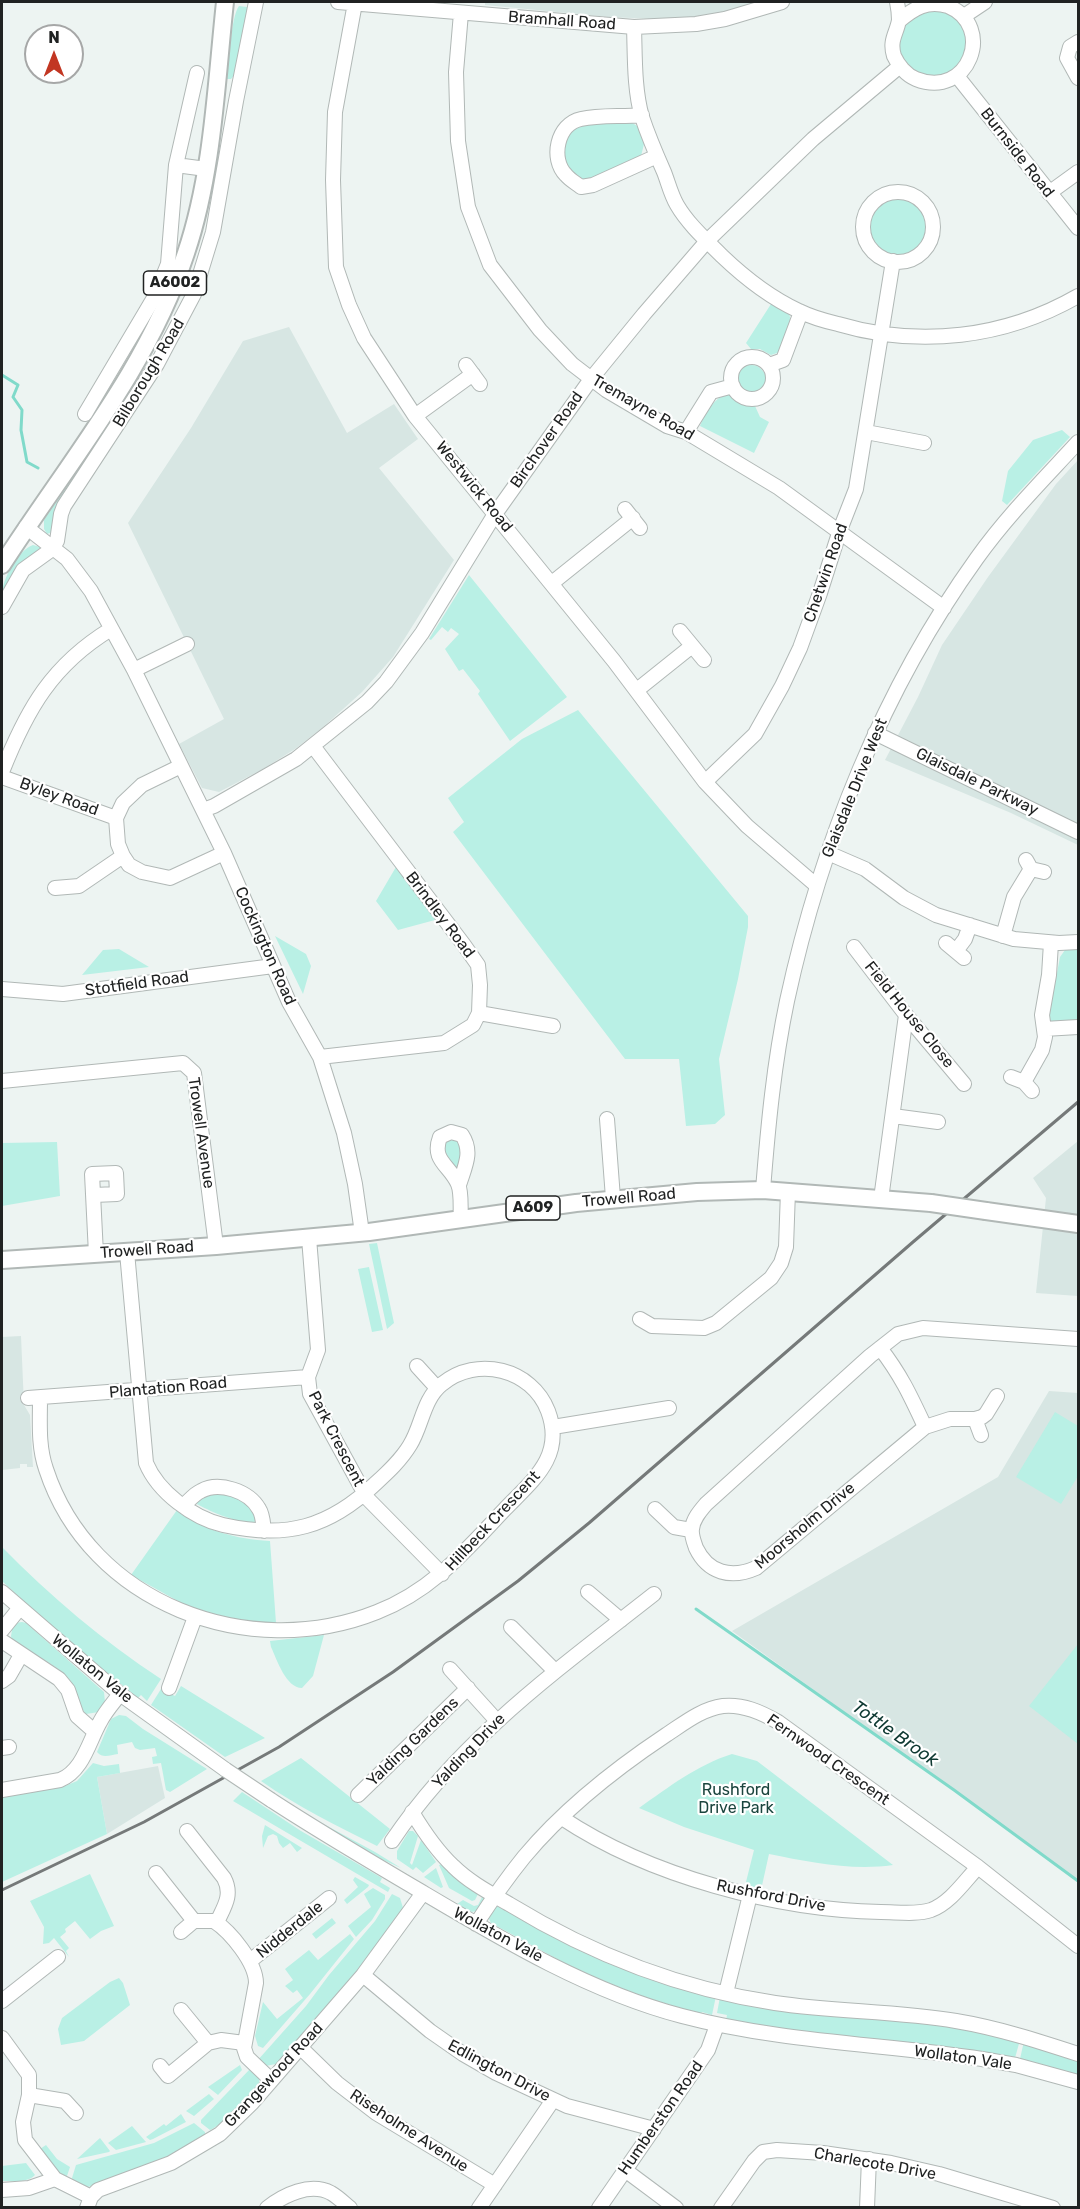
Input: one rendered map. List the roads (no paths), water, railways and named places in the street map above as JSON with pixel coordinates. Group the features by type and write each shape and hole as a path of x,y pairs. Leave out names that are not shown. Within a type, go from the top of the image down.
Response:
{"main road":[{"name":"Bilborough Road","path":"2,565 108,409 143,352 173,290 196,219 206,169 225,2"},
{"name":"Trowell Road","path":"2,1260 216,1246 362,1233 614,1198 698,1192 789,1191 931,1203 1078,1224"}],"street":[{"name":"Bilborough Road","path":"54,547 64,506 158,364 194,294 213,231 256,2"},
{"name":"Bramhall Road","path":"338,2 440,6 461,13 634,27 696,24 734,17 782,2"},
{"path":"897,2 899,21"},
{"path":"929,2 955,9 964,16 971,29 973,43 971,56 965,68 957,76 941,83 925,82 911,76 900,66 894,56 892,44 899,21 918,5 929,2"},
{"path":"964,16 985,2"},
{"name":"Westwick Road","path":"355,3 335,112 333,180 336,267 349,305 364,338 415,416 637,690 705,782 747,825 817,886"},
{"name":"Tremayne Road","path":"461,13 456,72 458,141 471,215 490,265 540,330 572,364 591,379 667,426 686,432 779,488 840,530 944,608"},
{"path":"634,27 642,116 677,206 706,241 761,288 801,312 858,330 881,335 936,337 996,329 1060,307 1078,296"},
{"path":"1078,42 1070,47 1067,58 1078,78"},
{"name":"Birchover Road","path":"203,810 296,759 367,702 386,682 422,633 495,514 591,379 706,241 813,139 900,66"},
{"name":"Bilborough Road","path":"85,414 144,315 163,279 168,264 172,241 176,165 197,73"},
{"name":"Burnside Road","path":"957,76 1078,228"},
{"path":"642,116 579,119 567,126 557,142 558,158 564,174 581,187 593,185 657,156"},
{"path":"176,165 206,169"},
{"path":"1049,192 1078,172"},
{"path":"893,192 905,192 916,197 925,205 933,225 931,237 926,248 916,256 905,261 893,261 881,258 868,245 863,228 864,216 870,205 881,196 893,192"},
{"name":"Chetwin Road","path":"705,782 755,734 800,648 820,593 856,489 893,261"},
{"path":"769,365 783,360 801,312"},
{"path":"746,357 760,358 769,365 773,375 772,384 768,392 761,397 747,398 739,394 733,386 731,378 734,367 746,357"},
{"path":"415,416 473,374"},
{"path":"686,432 711,392 733,386"},
{"path":"866,432 923,444"},
{"name":"Glaisdale Drive West","path":"764,1190 770,1113 787,1002 817,886 875,733 910,666 977,558 1011,514 1078,442"},
{"path":"552,583 633,518"},
{"name":"Cockington Road","path":"26,527 54,547 81,575 134,670 224,854 289,1002 320,1056 344,1133 362,1233"},
{"path":"2,607 23,570 54,547"},
{"path":"2,772 18,731 52,678 77,652 111,629"},
{"path":"680,631 704,660"},
{"path":"134,670 187,644"},
{"path":"637,690 692,646"},
{"name":"Glaisdale Parkway","path":"875,733 1078,832"},
{"name":"Brindley Road","path":"313,746 477,965 480,985 479,1013"},
{"path":"181,766 142,785 123,803 116,818 118,844 123,856 129,865 142,872 170,878 224,854"},
{"name":"Byley Road","path":"2,777 116,818"},
{"path":"828,854 865,869 918,907 1003,936 1051,943 1078,942"},
{"path":"55,888 79,886 123,856"},
{"path":"1003,936 1014,897 1034,867"},
{"path":"955,951 965,939 970,925"},
{"path":"1022,1083 1042,1050 1044,1029 1042,1015 1049,975 1051,943"},
{"name":"Field House Close","path":"854,947 906,1015 964,1083"},
{"name":"Stotfield Road","path":"2,989 63,994 273,966"},
{"path":"320,1056 444,1043 473,1025 479,1013 553,1026"},
{"path":"881,1199 906,1015"},
{"path":"1044,1029 1078,1027 1078,1036"},
{"name":"Trowell Avenue","path":"2,1081 183,1063 194,1073 216,1246"},
{"path":"893,1116 938,1122"},
{"path":"607,1119 614,1198"},
{"path":"459,1185 461,1218"},
{"path":"640,1319 652,1326 663,1322 696,1329 720,1328 771,1278 782,1263 786,1247 789,1191"},
{"path":"94,1195 96,1254"},
{"name":"Park Crescent","path":"309,1238 318,1350 308,1377 310,1394 364,1494 442,1574"},
{"path":"127,1252 146,1463 157,1480 183,1506 218,1524 264,1531 286,1530 316,1523 348,1507 364,1494 409,1447 431,1396 460,1372 480,1368 501,1370 523,1379 544,1401 553,1426 661,1412"},
{"path":"655,1509 674,1527 692,1530 699,1512 706,1504 898,1334 923,1329 1078,1339"},
{"path":"880,1348 909,1390 925,1427"},
{"path":"417,1366 438,1388"},
{"name":"Plantation Road","path":"34,1399 308,1377"},
{"path":"981,1435 975,1419 986,1414 997,1396"},
{"name":"Hillbeck Crescent","path":"34,1399 46,1469 65,1512 81,1537 114,1570 158,1600 195,1617 231,1626 267,1630 327,1626 379,1612 418,1591 442,1574 542,1470 553,1444 553,1426"},
{"name":"Moorsholm Drive","path":"692,1530 694,1542 701,1557 712,1569 731,1574 751,1570 925,1427 950,1419 975,1419"},
{"path":"183,1506 205,1489 228,1488 247,1496 254,1502 261,1514 264,1531"},
{"name":"Wollaton Vale","path":"2,1592 120,1694 271,1800 476,1924 612,1992 680,2016 717,2025 778,2035 982,2059 1016,2065 1078,2082"},
{"path":"588,1592 621,1620"},
{"name":"Yalding Drive","path":"392,1841 412,1812 438,1782 497,1721 554,1670 653,1593"},
{"path":"2,1630 19,1609"},
{"path":"169,1688 195,1617"},
{"path":"511,1627 554,1670"},
{"path":"2,1641 59,1679 68,1690 77,1716 95,1732"},
{"path":"2,1681 9,1676 21,1655"},
{"name":"Yalding Gardens","path":"450,1669 497,1721"},
{"name":"Yalding Gardens","path":"358,1795 468,1688"},
{"path":"2,1786 60,1780 69,1776 76,1769 107,1710 120,1694"},
{"name":"Fernwood Crescent","path":"476,1924 525,1856 562,1818 610,1775 699,1714 723,1706 739,1706 759,1712 778,1722 978,1867 1078,1946"},
{"name":"Wollaton Vale","path":"412,1812 430,1841 454,1868 556,1932 598,1952 674,1979 726,1993 776,2003 957,2021 1007,2032 1078,2054"},
{"name":"Rushford Drive","path":"562,1818 587,1834 652,1864 712,1885 750,1895 854,1911 924,1911 946,1901 978,1867"},
{"path":"181,1932 194,1921 217,1922 226,1903 228,1886 187,1832"},
{"path":"156,1873 194,1921"},
{"name":"Grangewood Road","path":"89,2202 103,2187 171,2163 220,2134 252,2103 363,1976 423,1893"},
{"path":"726,1993 750,1895"},
{"name":"Nidderdale","path":"250,1961 329,1898"},
{"name":"Nidderdale","path":"217,1922 250,1961 256,1976 244,2043"},
{"path":"2,2001 58,1957"},
{"name":"Edlington Drive","path":"363,1976 416,2021 463,2054 553,2100 584,2112 654,2129"},
{"path":"181,2010 208,2043"},
{"name":"Humberston Road","path":"599,2208 708,2050 717,2025"},
{"path":"2,2038 28,2072 29,2095 23,2122 25,2140 55,2179 89,2202"},
{"path":"160,2066 168,2076 208,2043 221,2040 244,2043 247,2057 272,2080"},
{"name":"Riseholme Avenue","path":"301,2048 360,2102 495,2185"},
{"path":"29,2095 65,2101 76,2113"},
{"path":"479,2208 553,2100"},
{"name":"Charlecote Drive","path":"720,2208 754,2161 764,2152 777,2150 869,2159 939,2174 1053,2208"},
{"path":"867,2208 869,2159"},
{"path":"625,2170 676,2208"},
{"path":"2,2190 29,2188 55,2179"},
{"path":"267,2208 292,2193 312,2189 330,2193 351,2208"}],"waterway":[{"name":"Tottle Brook","path":"2,375 18,385 13,397 22,410 21,430 27,462 38,468"},
{"name":"Tottle Brook","path":"696,1609 954,1790 1078,1881"}],"railway":[{"path":"2,1890 144,1822 279,1747 393,1672 518,1581 589,1523 1078,1102"}],"park label":[{"name":"Rushford Drive Park","path":"736,1799"}]}
